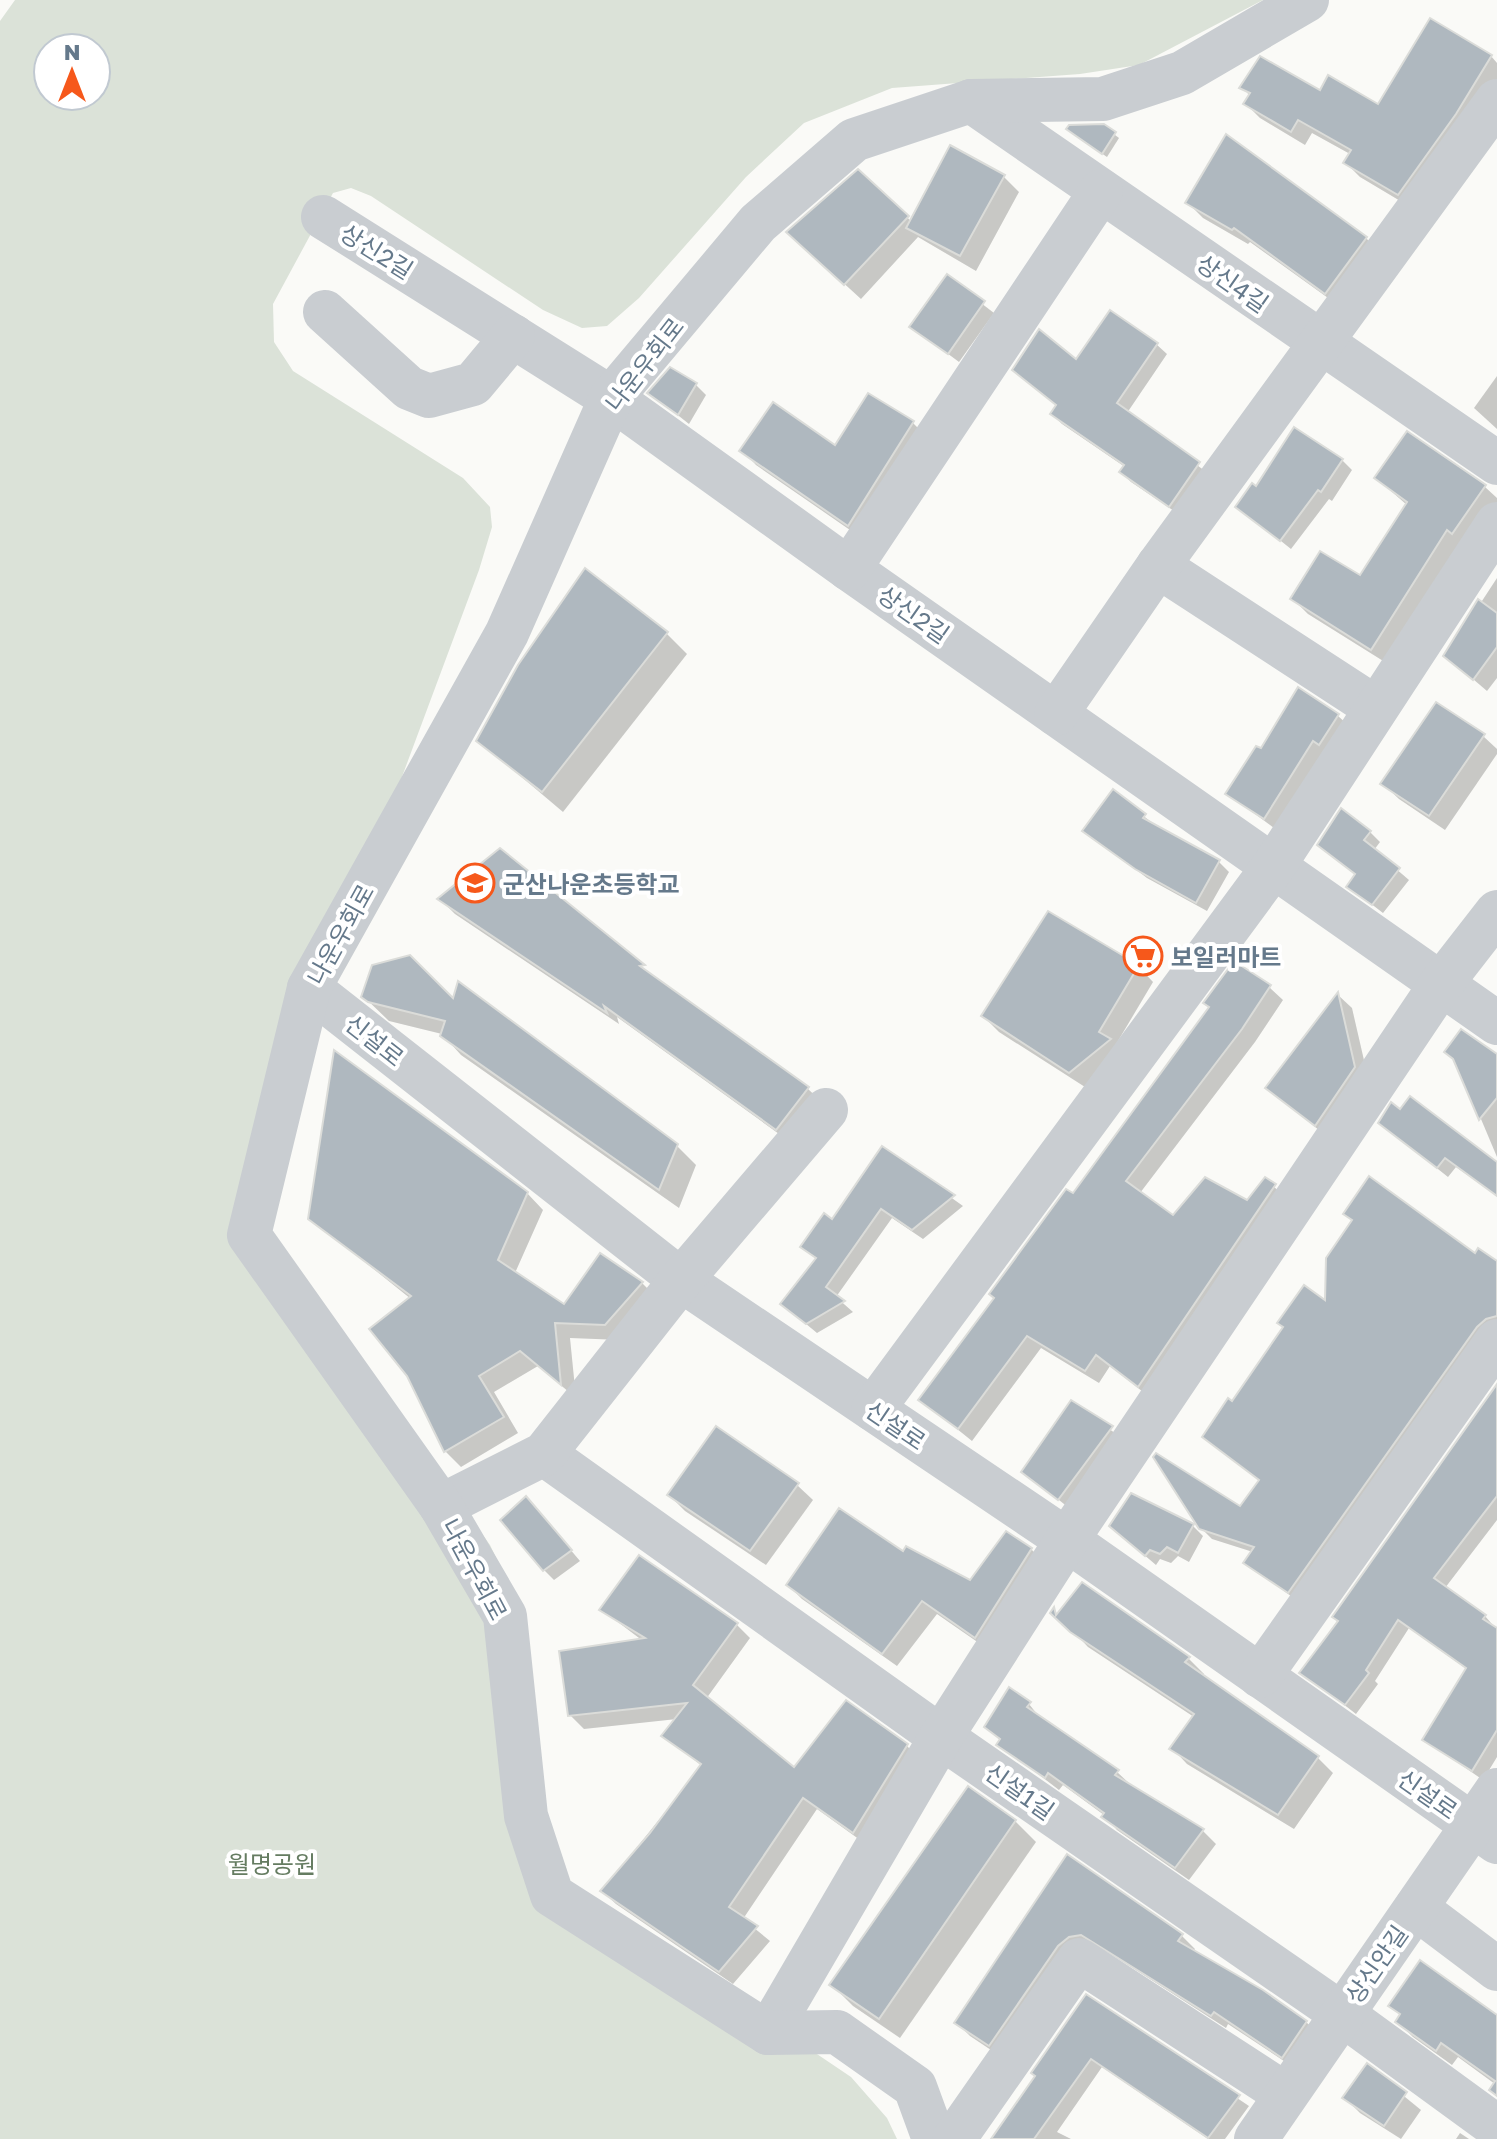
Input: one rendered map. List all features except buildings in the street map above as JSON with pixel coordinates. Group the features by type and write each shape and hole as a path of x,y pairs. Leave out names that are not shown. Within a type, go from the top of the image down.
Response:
{"street":[{"name":"나운우회로","path":"768,2033 552,1895 526,1816 505,1616 441,1506 249,1235 309,988 507,633 611,398 758,223 854,140 971,101 1103,99 1182,73 1307,0"},
{"name":"상신4길","path":"971,101 1497,463"},
{"path":"1056,714 1158,566 1497,101"},
{"path":"849,569 1101,191"},
{"name":"상신2길","path":"323,217 611,398 849,569 1497,1023"},
{"path":"325,312 409,388 429,396 473,384 513,336"},
{"path":"873,1409 1273,867 1497,524"},
{"path":"1158,566 1376,708"},
{"path":"768,2033 941,1737 1067,1540 1441,984 1497,912"},
{"name":"신설로","path":"309,988 681,1280 1067,1540 1485,1834"},
{"path":"441,1506 544,1454 681,1280 826,1110"},
{"path":"1260,1676 1497,1341"},
{"name":"신설1길","path":"544,1454 941,1737 1342,2014 1497,2127"},
{"name":"상신안길","path":"1256,2139 1416,1908 1485,1834 1497,1790"},
{"path":"1416,1908 1497,1969"},
{"path":"954,2139 1079,1960 1285,2094"},
{"path":"768,2033 837,2032 915,2087 934,2139"}],"green space":[{"name":"월명공원","path":"15,0 1263,0 1139,65 1080,74 892,88 804,123 746,177 639,298 607,326 582,328 543,310 371,196 351,188 333,193 273,304 274,342 293,371 463,478 490,507 492,527 479,570 365,876 265,1216 277,1247 490,1545 516,1600 542,1833 562,1882 851,2077 887,2118 897,2139 0,2139 0,21"}],"place":[{"name":"군산나운초등학교","path":"475,883"},
{"name":"보일러마트","path":"1143,956"}]}
